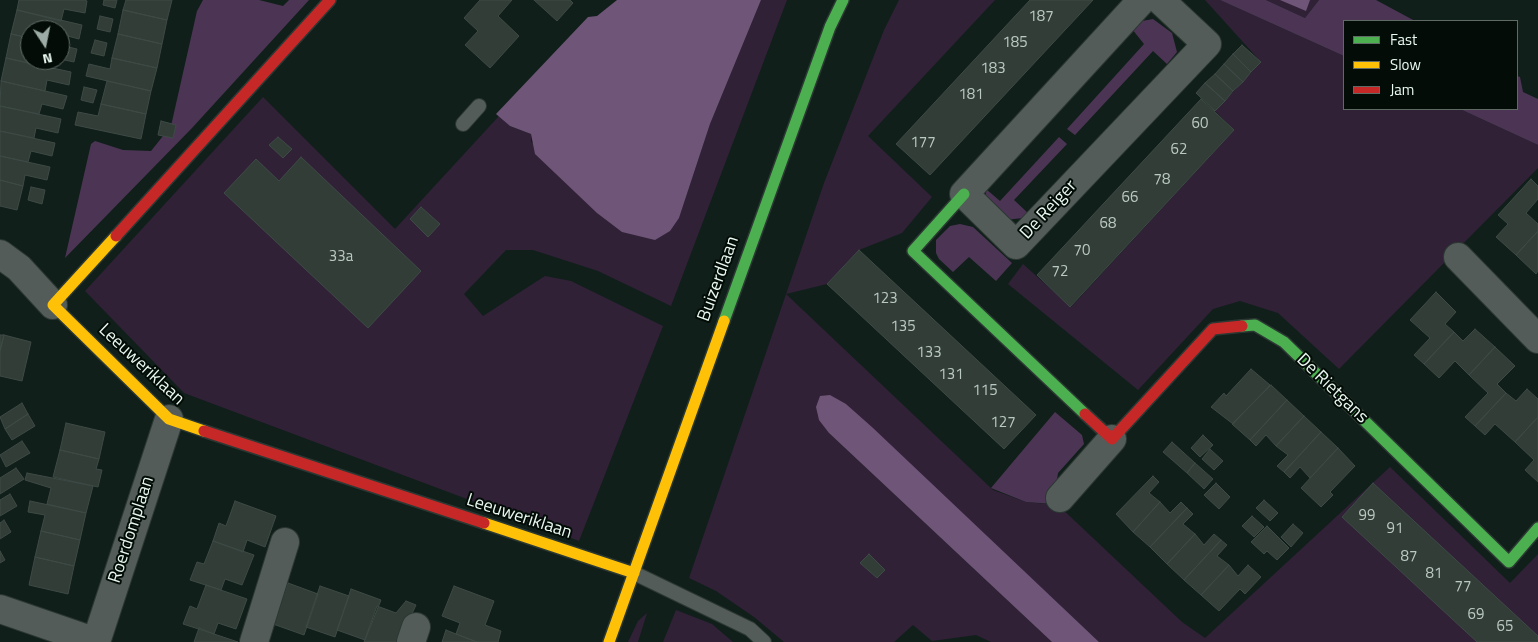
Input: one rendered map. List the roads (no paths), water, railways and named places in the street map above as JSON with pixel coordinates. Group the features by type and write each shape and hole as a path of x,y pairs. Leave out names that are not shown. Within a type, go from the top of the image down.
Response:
{"street":[{"path":"0,254 19,268 53,305 330,0"},
{"name":"Buizerdlaan","path":"609,642 830,27 843,0"},
{"path":"1112,439 914,250 1142,0"},
{"name":"De Reiger","path":"964,194 1016,245 1207,44 1160,0"},
{"path":"1458,257 1538,339"},
{"name":"Leeuweriklaan","path":"53,305 169,419 634,573"},
{"name":"De Rietgans","path":"1060,498 1213,330 1255,325 1284,342 1509,562 1538,528"},
{"name":"Roerdomplaan","path":"0,609 96,642 169,419"},
{"path":"254,642 285,542"}],"lane":[{"path":"463,124 480,106"},
{"path":"634,573 750,629 764,642"}]}
